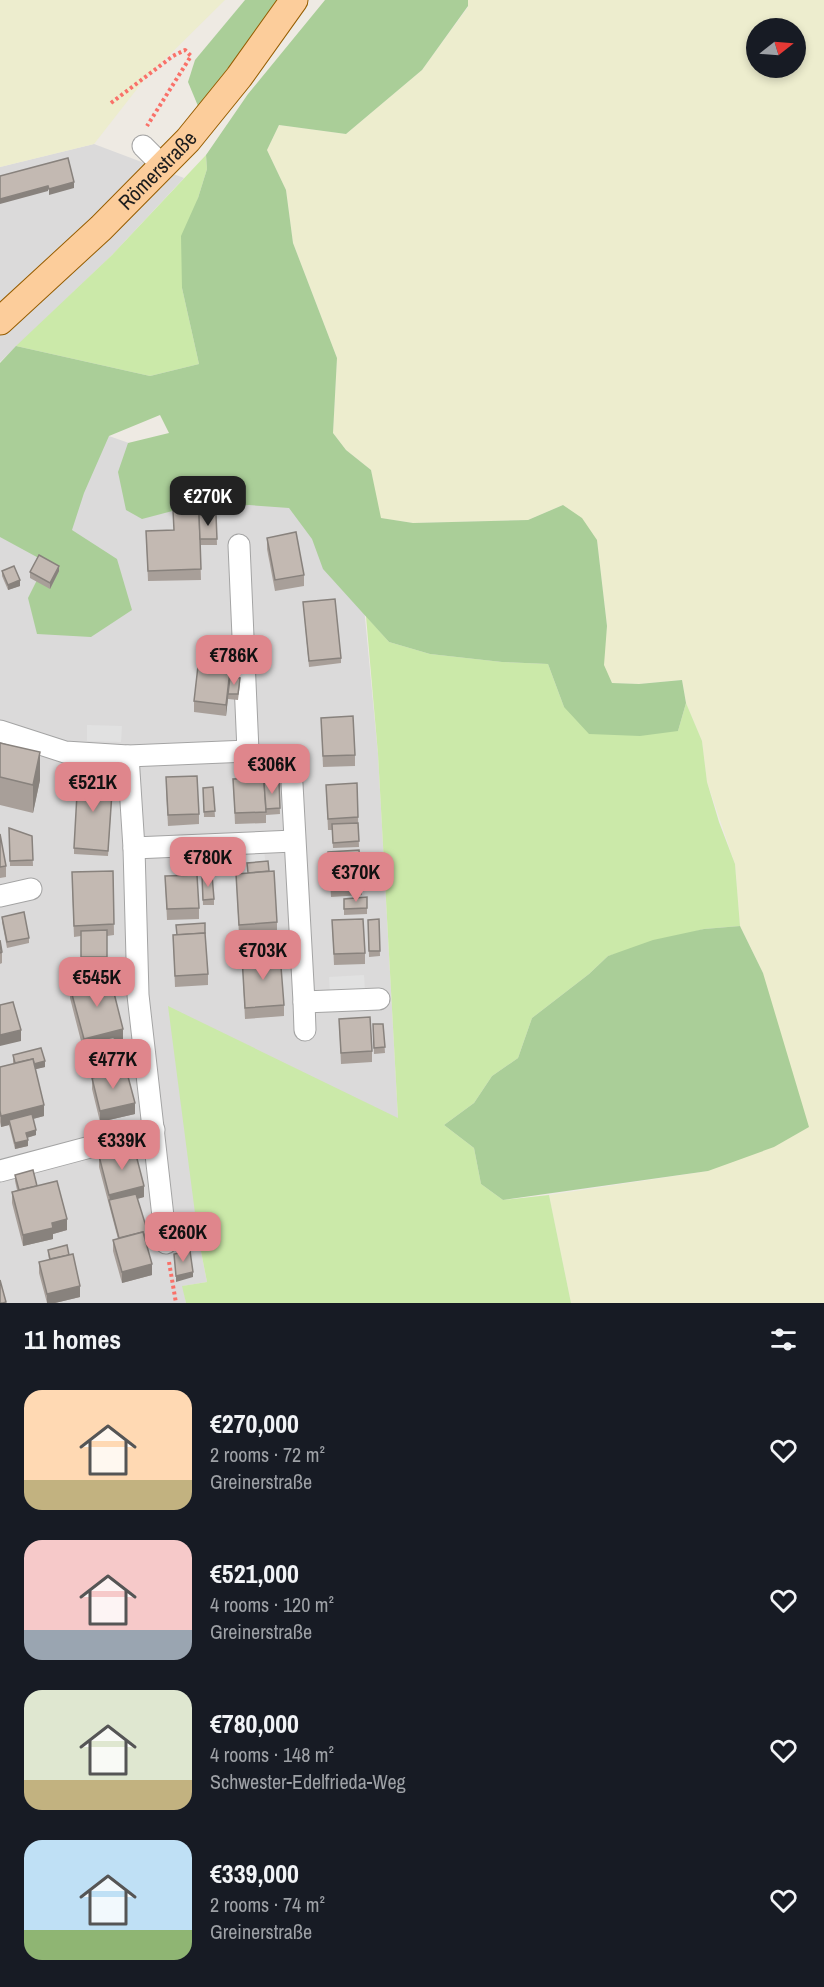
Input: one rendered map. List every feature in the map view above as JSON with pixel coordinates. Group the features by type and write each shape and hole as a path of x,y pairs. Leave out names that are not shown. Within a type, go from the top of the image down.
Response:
{"main road":[{"name":"Römerstraße","path":"0,321 101,228 188,140 239,77 294,0"}],"street":[{"path":"142,146 162,165"},
{"path":"0,731 65,752 128,756 248,752 239,545"},
{"path":"128,756 134,848 138,995 166,1243"},
{"path":"292,784 306,1030"},
{"path":"134,848 294,841"},
{"path":"0,896 31,889"},
{"path":"304,1002 379,999"},
{"path":"0,1171 154,1130"}],"path":[{"path":"111,103 173,56 185,50 192,56 150,119 142,135 142,146"},
{"path":"166,1243 176,1303"}],"shaded area":[{"path":"94,144 184,178 112,255 0,362 0,167"},
{"path":"0,390 109,436 356,523 378,754 398,1118 198,1236 207,1282 183,1286 186,1303 0,1303"},
{"path":"87,725 122,726 121,742 87,741"},
{"path":"264,850 266,867 222,870 221,853"},
{"path":"364,975 365,991 330,993 329,977"}],"green space":[{"path":"0,0 225,0 144,80 94,144 0,167"},
{"path":"245,0 282,0 198,106 188,82 195,60"},
{"path":"325,0 468,0 468,6 422,70 346,134 279,125 267,150 286,190 293,243 337,358 333,433 346,450 371,470 381,518 413,523 528,520 563,505 582,518 597,540 607,626 604,665 612,683 639,684 682,680 686,703 678,731 640,736 589,734 564,707 548,664 502,662 430,654 389,642 323,569 312,539 289,508 249,505 180,509 142,519 126,510 118,472 128,443 169,433 160,415 109,436 84,493 72,530 117,559 132,610 91,637 37,634 28,598 46,562 0,537 0,363 16,346 150,376 199,364 182,288 181,236 198,198 207,169 206,155 248,94"},
{"path":"468,0 824,0 824,1303 571,1303 549,1195 708,1171 763,973 740,926 735,864 707,782 702,741 686,703 682,680 639,684 612,683 603,665 607,626 597,540 563,505 528,520 413,523 380,518 371,470 346,450 333,433 337,358 293,243 286,190 267,150 279,125 346,134 422,70 468,7"},
{"path":"206,155 207,169 198,198 182,288 199,364 150,376 16,346 112,255"},
{"path":"366,616 389,642 430,654 502,662 548,664 564,707 678,731 686,703 702,741 707,782 735,864 740,926 704,929 608,956 589,974 532,1018 518,1058 492,1076 474,1103 444,1125 474,1148 481,1184 503,1200 549,1195 571,1303 186,1303 182,1286 207,1282 198,1236 168,1006 398,1118 378,754"},
{"path":"740,926 763,973 809,1127 774,1147 708,1171 503,1200 481,1184 474,1148 444,1125 474,1103 492,1076 518,1058 532,1018 589,974 608,956 653,940 704,929"}],"building":[{"path":"68,158 74,182 49,189 48,186 0,199 0,176"},
{"path":"199,509 201,569 148,571 146,531 174,530 173,510"},
{"path":"199,515 216,515 217,539 200,539"},
{"path":"296,532 304,575 275,580 267,538"},
{"path":"39,555 59,566 50,583 30,572"},
{"path":"14,566 20,580 8,585 2,571"},
{"path":"335,599 341,658 309,661 303,602"},
{"path":"198,666 230,670 226,705 194,701"},
{"path":"230,677 240,678 238,694 228,694"},
{"path":"353,716 355,755 323,756 321,718"},
{"path":"0,743 40,752 33,785 0,777"},
{"path":"78,776 113,778 108,851 74,848"},
{"path":"197,776 199,814 168,815 166,777"},
{"path":"264,778 266,812 235,813 233,779"},
{"path":"279,782 280,808 266,809 264,783"},
{"path":"357,783 358,817 328,819 326,785"},
{"path":"213,787 215,811 204,812 203,788"},
{"path":"358,823 359,841 333,843 332,824"},
{"path":"9,828 32,836 33,860 10,861"},
{"path":"0,834 6,866 0,867"},
{"path":"359,850 362,884 331,886 328,852"},
{"path":"268,861 269,871 248,873 247,863"},
{"path":"113,871 114,924 74,926 72,872"},
{"path":"274,871 277,922 239,925 236,874"},
{"path":"197,875 199,908 167,909 165,876"},
{"path":"212,875 214,899 203,900 202,876"},
{"path":"367,897 367,908 344,909 344,899"},
{"path":"24,912 29,938 7,942 2,917"},
{"path":"363,919 365,953 334,954 332,920"},
{"path":"379,919 380,951 369,951 368,920"},
{"path":"205,923 205,933 177,935 176,925"},
{"path":"107,930 107,957 81,957 81,931"},
{"path":"205,933 208,974 175,976 173,935"},
{"path":"272,933 274,955 250,956 249,935"},
{"path":"280,954 284,1005 245,1008 242,957"},
{"path":"99,970 101,979 81,984 79,974"},
{"path":"110,977 123,1029 84,1039 70,987"},
{"path":"13,1002 21,1030 0,1035 0,1005"},
{"path":"370,1017 372,1051 341,1053 339,1019"},
{"path":"373,1024 383,1024 385,1047 374,1048"},
{"path":"114,1037 122,1070 97,1077 91,1052 80,1054 78,1046"},
{"path":"41,1048 45,1061 34,1064 33,1059 15,1063 13,1055"},
{"path":"33,1059 44,1105 1,1116 0,1067"},
{"path":"126,1069 135,1103 100,1111 92,1078"},
{"path":"32,1114 36,1130 26,1133 28,1140 15,1143 9,1120"},
{"path":"134,1147 144,1186 109,1195 99,1156"},
{"path":"33,1170 37,1186 19,1190 15,1175"},
{"path":"57,1181 67,1219 52,1223 53,1228 23,1235 12,1192"},
{"path":"136,1194 149,1236 145,1237 143,1232 119,1238 109,1200"},
{"path":"143,1232 152,1264 122,1272 113,1240"},
{"path":"67,1245 69,1255 50,1259 48,1250"},
{"path":"190,1251 193,1272 176,1276 174,1254"},
{"path":"73,1254 80,1286 47,1294 39,1262"},
{"path":"0,1280 6,1302 3,1303 0,1303"}]}
